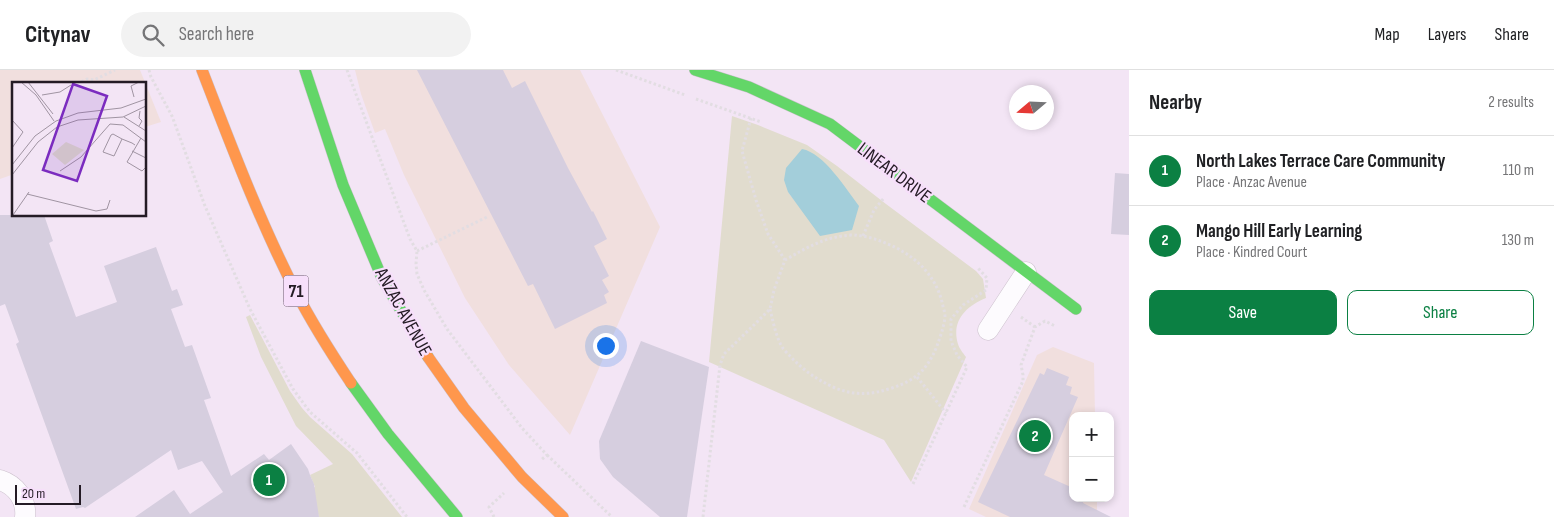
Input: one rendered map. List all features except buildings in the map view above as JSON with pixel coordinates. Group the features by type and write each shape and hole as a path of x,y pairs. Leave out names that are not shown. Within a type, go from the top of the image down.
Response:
{"main road":[{"name":"71","path":"202,70 267,232 283,267 322,338 350,383 383,428 453,515"},
{"name":"ANZAC AVENUE","path":"306,70 344,185 382,278 410,329 464,408 522,477 563,517"},
{"name":"LINEAR DRIVE","path":"695,70 749,87 830,124 1076,309"},
{"path":"544,517 553,508"}],"street":[{"path":"988,330 1026,272"},
{"path":"0,480 12,486 19,493 24,502 25,517"}],"path":[{"path":"81,82 87,79 94,80 115,70"},
{"path":"149,70 172,116 205,206 250,309 293,389 310,412 357,453 407,517"},
{"path":"347,70 410,239 417,251 417,274 424,290 447,329 522,428 546,456 612,517"},
{"path":"616,70 687,95"},
{"path":"696,98 769,125"},
{"path":"751,118 742,151 768,234 784,260"},
{"path":"864,236 874,210 884,198 877,192"},
{"path":"417,251 487,217"},
{"path":"852,235 864,236 903,250 928,272 939,291 945,316 942,334 927,366 917,377 875,394 839,389 817,380 781,347 773,325 770,308 784,260 819,241 852,235"},
{"path":"913,484 967,367 957,355 951,341 951,320 963,305 986,290 987,278 970,262"},
{"path":"703,517 720,365 724,354 770,308"},
{"path":"945,316 951,320"},
{"path":"964,507 1023,381 1021,366 1035,327 1046,321 1057,328"},
{"path":"917,377 946,413"},
{"path":"492,503 489,507 494,517"}],"shaded area":[{"path":"0,70 140,70 145,82 12,82 12,175 0,179"},
{"path":"355,70 580,70 660,227 570,435 509,365 465,298 404,175 385,129 375,133 361,94"},
{"path":"146,85 161,122 146,127"},
{"path":"732,116 807,145 976,271 983,279 986,298 972,305 962,315 957,328 958,344 966,357 911,482 884,440 709,362","holes":["788,192 852,229 839,232 803,211"]},
{"path":"250,315 290,391 302,408 352,454 402,517 319,517 310,489 315,487 310,475 333,464 296,426 261,357 246,317"},
{"path":"1053,347 1094,363 1095,412 1069,412 1069,502 1097,502 1097,517 986,517 969,509 1037,355"}],"water":[{"path":"802,149 818,157 826,164 859,206 852,230 820,236 788,192 784,180 786,168"}],"traffic: fast":[{"path":"305,70 343,185 382,278 428,357"},
{"path":"695,70 749,87 830,124 1076,309"},
{"path":"351,383 388,434 457,517"}],"traffic: slow":[{"path":"202,70 246,182 283,265 309,315 351,383"},
{"path":"428,357 464,408 522,477 563,517"}],"place":[{"name":"Mango Hill Early Learning","path":"1035,436"},
{"name":"North Lakes Terrace Care Community","path":"269,480"}]}
